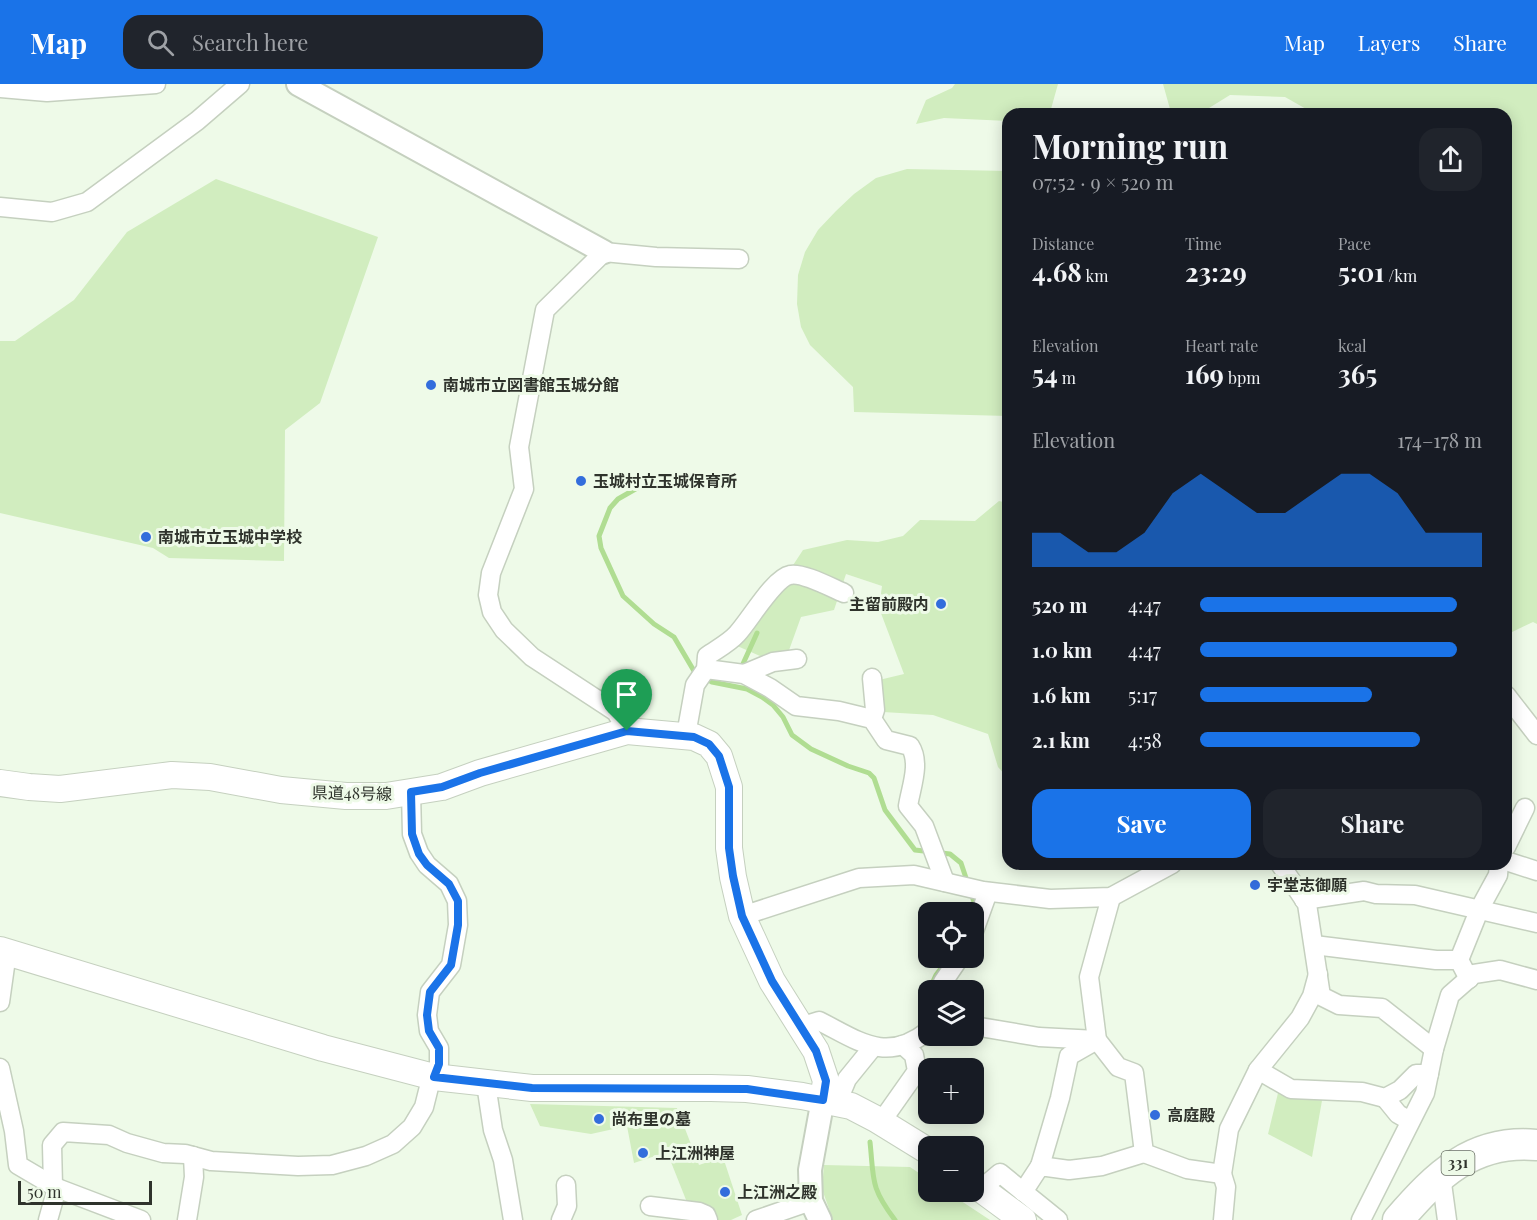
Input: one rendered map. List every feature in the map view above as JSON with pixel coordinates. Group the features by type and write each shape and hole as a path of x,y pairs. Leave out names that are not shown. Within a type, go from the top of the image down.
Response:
{"highway":[{"name":"331","path":"1398,1220 1418,1196 1469,1155 1498,1146 1537,1145"}],"main road":[{"name":"県道48号線","path":"0,783 60,789 172,775 210,777 281,790 346,796 386,796 442,787 480,773 627,731 686,735 709,744 719,756 729,787 729,848 742,916 772,981 816,1051 830,1101"},
{"path":"4,951 312,1045 434,1077 486,1084 575,1089 747,1089 850,1106 918,1145"},
{"path":"984,1191 1023,1220"}],"street":[{"path":"0,88 47,92 156,84"},
{"path":"0,207 52,212 87,202 197,121 240,84"},
{"path":"298,84 604,252 656,257 739,259"},
{"path":"604,252 545,310 519,447 524,489 491,573 488,595 492,612 504,630 532,657 616,712 627,731"},
{"path":"686,735 707,656 735,636 752,618 775,585 790,575 802,576 844,593"},
{"path":"702,675 744,674 773,662 796,659"},
{"path":"744,674 796,706 839,711 872,719 886,740 910,746 915,754 915,766 908,806 924,826 938,864 951,884"},
{"path":"872,678 875,710 872,719"},
{"path":"1512,703 1537,735"},
{"path":"48,1220 55,1187 52,1145 63,1132 109,1135 127,1143 163,1153 193,1156 211,1161 298,1166 332,1165 366,1156 393,1144 412,1127 423,1107 439,1064 439,1048 429,1031 427,1015 430,992 451,965 458,925 458,901 449,884 427,865 419,854 412,834 411,792"},
{"path":"1512,835 1525,808"},
{"path":"1512,863 1537,871"},
{"path":"742,916 859,878 914,875 985,892 1050,899 1111,897 1161,870"},
{"path":"1284,870 1306,904 1321,996 1339,1005 1382,1008 1434,1049"},
{"path":"1459,960 1498,870"},
{"path":"1304,900 1364,891 1376,894 1415,895 1537,923"},
{"path":"982,902 985,892"},
{"path":"1111,897 1089,977 1097,1040 1118,1067 1134,1073 1144,1153"},
{"path":"1314,945 1436,960 1459,960"},
{"path":"0,1002 4,951"},
{"path":"1459,960 1469,978"},
{"path":"1361,1220 1425,1093 1434,1049 1450,995 1474,974 1500,970 1537,981"},
{"path":"1223,1220 1226,1187 1222,1174 1229,1129 1258,1070 1300,1018 1312,996 1318,974"},
{"path":"800,1027 819,1021 873,1047 898,1047 914,1055 917,1071 881,1122"},
{"path":"984,1028 1039,1037 1097,1040"},
{"path":"898,1047 918,1036"},
{"path":"1023,1192 1040,1166 1060,1098 1069,1056 1097,1040"},
{"path":"756,1220 816,1210 810,1170 830,1101 873,1047"},
{"path":"0,1068 14,1131 9,1163 55,1187 141,1220"},
{"path":"1258,1070 1291,1089 1362,1092 1385,1098 1398,1113 1410,1121"},
{"path":"1385,1098 1400,1090 1416,1074 1429,1074"},
{"path":"486,1084 493,1130 503,1160 513,1220"},
{"path":"1040,1166 1069,1170 1102,1166 1144,1153 1187,1169 1222,1174"},
{"path":"187,1220 194,1177 193,1156"},
{"path":"984,1182 1000,1173 1058,1220"},
{"path":"1441,1176 1447,1220"},
{"path":"561,1220 567,1206 566,1185"},
{"path":"650,1206 699,1212 708,1220"}],"green space":[{"path":"955,84 1058,84 1051,108 1002,108 1002,121 944,118 916,124 926,100 952,88"},
{"path":"1163,84 1537,84 1537,624 1533,622 1512,632 1512,108 1304,108 1285,97 1230,95 1209,108 1170,108"},
{"path":"907,169 1002,171 1002,416 854,412 853,387 810,345 801,327 797,304 798,275 805,252 818,230 836,211 876,178"},
{"name":"南城市立玉城中学校","path":"216,179 378,237 320,403 285,430 284,561 169,558 153,548 0,513 0,341 15,341 74,300 127,232"},
{"path":"999,501 1002,502 1002,771 998,767 988,734 933,715 883,712 879,680 904,674 879,608 882,586 846,574 834,610 801,617 788,653 760,656 735,645 776,591 803,550 847,540 878,542 903,536 920,520 975,521"},
{"path":"1279,1089 1323,1095 1312,1157 1268,1134"},
{"path":"530,1104 677,1108 699,1165 723,1157 742,1215 731,1220 694,1220 667,1152 634,1163 627,1126 591,1134 540,1126"},
{"path":"824,1165 910,1167 918,1172 918,1202 963,1202 990,1220 833,1220 822,1189"}],"waterway":[{"path":"711,475 708,481 702,484 656,481 639,487 618,499 610,508 599,536 601,548 623,596 654,624 674,637 694,671 712,682 747,689 762,697 783,717 792,735 811,749 869,773 874,778 885,810 915,850 950,854 961,863 974,902"},
{"path":"742,666 757,633"},
{"path":"934,980 941,968"},
{"path":"870,1142 877,1191 895,1220"}],"place":[{"name":"南城市立図書館玉城分館","path":"431,385"},
{"name":"玉城村立玉城保育所","path":"581,481"},
{"name":"南城市立玉城中学校","path":"146,537"},
{"name":"主留前殿内","path":"941,604"},
{"name":"宇堂志御願","path":"1255,885"},
{"name":"高庭殿","path":"1155,1115"},
{"name":"尚布里の墓","path":"599,1119"},
{"name":"上江洲神屋","path":"643,1153"},
{"name":"上江洲之殿","path":"725,1192"}],"route":[{"path":"627,731 694,737 709,744 719,756 729,787 729,848 742,916 772,981 816,1051 826,1081 823,1100 747,1089 532,1088 434,1077 439,1064 439,1048 429,1031 427,1015 430,992 451,965 458,925 458,901 449,884 427,865 419,854 412,834 411,792 442,787 480,773 627,731"}]}
